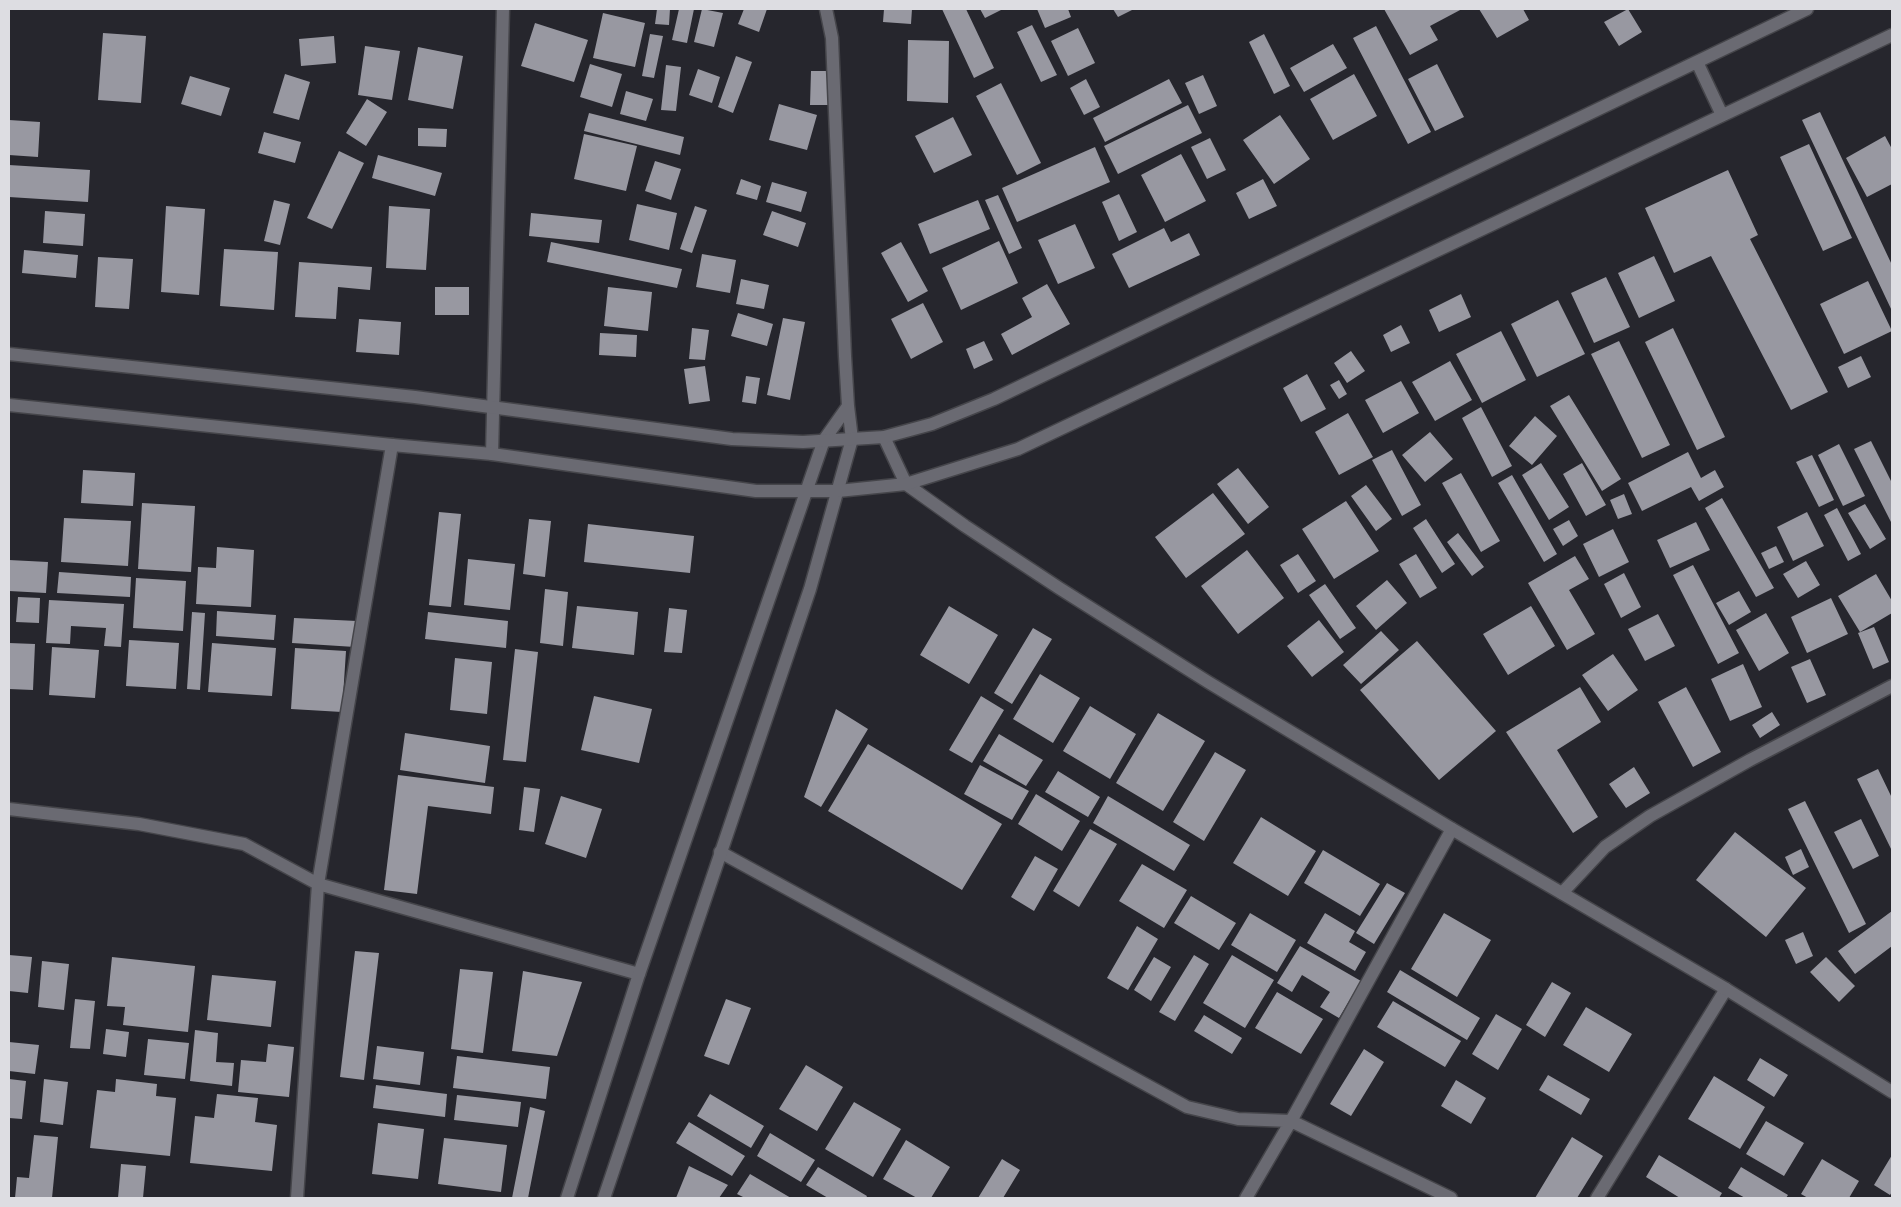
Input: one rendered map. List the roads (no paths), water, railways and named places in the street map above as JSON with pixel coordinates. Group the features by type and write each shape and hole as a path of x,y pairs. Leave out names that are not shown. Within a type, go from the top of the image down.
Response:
{"street":[{"path":"492,454 503,9"},
{"path":"604,1198 810,589 852,439 848,406 832,38 826,9"},
{"path":"9,354 366,391 732,440 803,442 884,437 932,424 994,399 1807,9"},
{"path":"9,405 492,454 756,491 838,491 906,484 1018,449 1892,34"},
{"path":"1697,62 1722,115"},
{"path":"567,1198 639,974 824,440 848,406"},
{"path":"884,437 906,484 965,526 1059,588 1208,682 1452,829 1726,989 1892,1092"},
{"path":"297,1198 318,884 392,445"},
{"path":"1562,893 1605,847 1650,816 1750,760 1892,686"},
{"path":"9,809 139,824 244,844 318,884 639,974"},
{"path":"1246,1198 1291,1121 1452,829"},
{"path":"720,852 1187,1107 1238,1119 1291,1121 1451,1198"},
{"path":"1597,1198 1726,989"}]}
